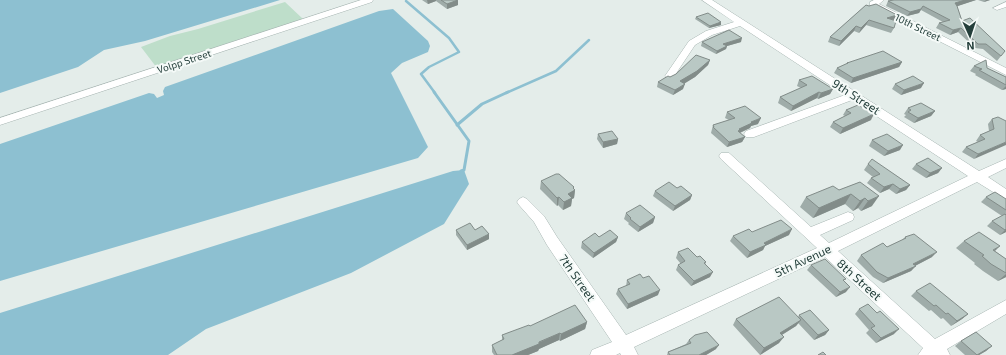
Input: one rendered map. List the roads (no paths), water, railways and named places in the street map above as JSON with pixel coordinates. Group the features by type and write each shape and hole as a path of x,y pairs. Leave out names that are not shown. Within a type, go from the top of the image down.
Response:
{"street":[{"name":"Volpp Street","path":"0,122 369,0"},
{"name":"9th Street","path":"706,0 1006,195"},
{"name":"10th Street","path":"876,2 1006,72"},
{"path":"997,8 1006,4"},
{"path":"670,76 692,44 709,33 741,23"},
{"path":"750,134 854,96"},
{"name":"8th Street","path":"725,156 934,353"},
{"name":"5th Avenue","path":"598,355 627,350 826,250 1006,163"},
{"name":"7th Street","path":"523,202 539,219 552,241 627,350"},
{"path":"809,234 848,217"},
{"path":"934,353 1006,306"}],"water":[{"path":"0,0 280,0 145,41 104,50 78,67 0,93"},
{"path":"393,9 428,41 430,46 428,52 402,63 391,73 428,147 418,158 0,281 0,144 149,93 154,94 157,98 164,95 163,91 165,87 379,11"},
{"path":"464,170 469,184 444,224 351,273 206,329 168,355 0,355 0,313 453,171"}],"waterway":[{"path":"406,1 449,38 459,52 429,67 421,74 435,93"},
{"path":"506,93 556,71 589,40"},
{"path":"434,92 457,125"},
{"path":"457,125 482,104 508,92"},
{"path":"457,125 469,141 464,170 461,171"}]}
